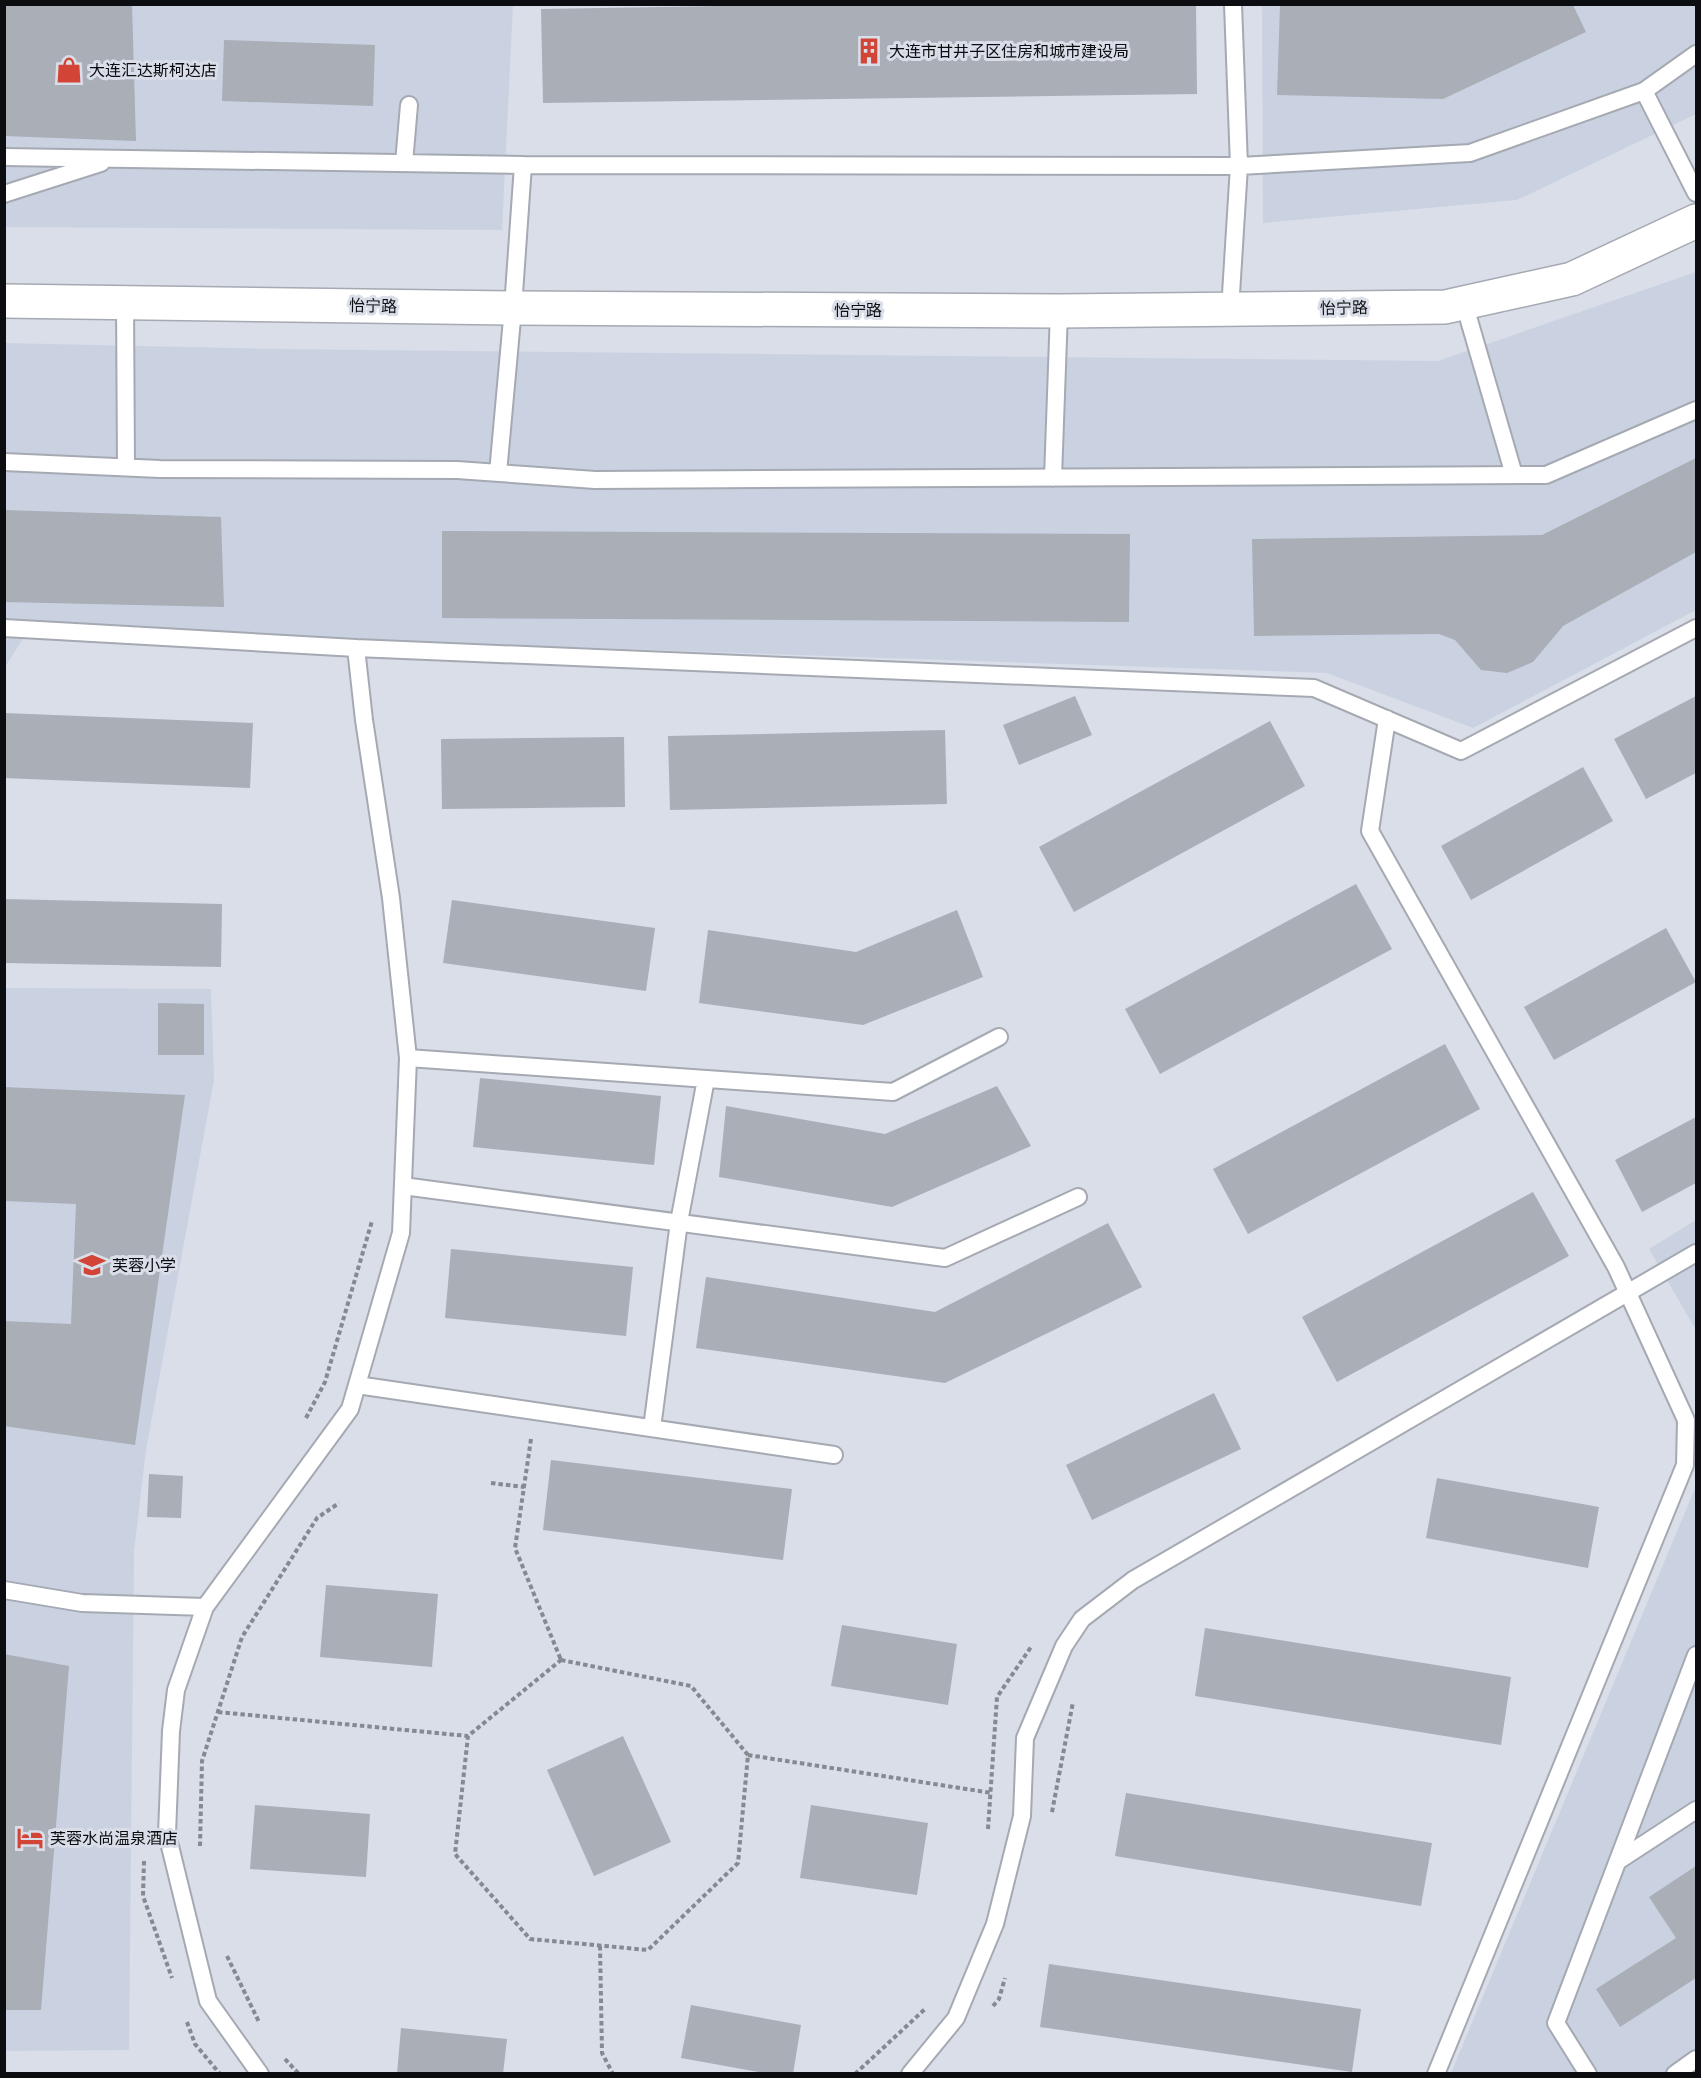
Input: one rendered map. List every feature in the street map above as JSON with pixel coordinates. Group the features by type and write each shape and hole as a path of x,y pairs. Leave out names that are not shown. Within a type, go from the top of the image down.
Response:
{"street":[{"name":"怡宁路","path":"4,301 1059,312 1445,307 1572,279 1696,220"}],"lane":[{"path":"1230,310 1239,166 1233,4"},
{"path":"4,157 523,165 1239,166 1470,153 1644,91 1696,54"},
{"path":"1644,91 1696,193"},
{"path":"404,163 409,105"},
{"path":"4,194 114,158"},
{"path":"498,473 523,165"},
{"path":"125,303 126,467"},
{"path":"1464,303 1514,475"},
{"path":"1053,478 1059,312"},
{"path":"4,462 126,467 458,470 595,480 1546,475 1696,410"},
{"path":"4,628 356,648 1314,688 1461,751 1696,628"},
{"path":"260,2073 208,2001 167,1834 171,1731 176,1690 205,1607 350,1409 401,1233 408,1058 391,898 364,720 356,648"},
{"path":"1387,719 1370,831 1610,1256 1686,1420 1685,1465 1436,2073"},
{"path":"408,1058 893,1092 999,1037"},
{"path":"652,1428 680,1222 706,1079"},
{"path":"403,1186 945,1258 1078,1197"},
{"path":"910,2073 956,2018 995,1924 1022,1816 1025,1738 1064,1646 1082,1619 1133,1580 1696,1253"},
{"path":"357,1385 834,1455"},
{"path":"4,1590 82,1603 205,1607"},
{"path":"1588,2073 1556,2023 1696,1655"},
{"path":"1618,1861 1696,1810"},
{"path":"1675,2073 1696,2059"}],"path":[{"path":"304,1424 325,1382 375,1212"},
{"path":"534,1411 515,1548 561,1660"},
{"path":"491,1483 524,1487"},
{"path":"200,1853 202,1761 242,1636 317,1518 339,1503"},
{"path":"988,1837 997,1696 1035,1641"},
{"path":"561,1660 468,1736 455,1854 530,1939 648,1950 738,1863 748,1755"},
{"path":"561,1660 691,1686 748,1755 991,1793"},
{"path":"1049,1822 1075,1691"},
{"path":"218,1712 468,1736"},
{"path":"144,1850 143,1896 173,1981"},
{"path":"600,1946 602,2053 613,2073"},
{"path":"225,1951 260,2023"},
{"path":"992,2007 999,1999 1005,1977"},
{"path":"855,2073 929,2005"},
{"path":"184,2012 195,2044 220,2073"},
{"path":"277,2051 299,2073"}],"shaded area":[{"path":"5,5 513,5 502,230 5,227"},
{"path":"1262,5 1696,5 1696,114 1517,200 1263,223"},
{"path":"1696,272 1696,610 1473,728 1327,673 273,637 26,634 5,667 4,343 275,349 1438,361"},
{"name":"芙蓉小学","path":"4,988 211,989 214,1080 146,1450 134,1551 129,2050 5,2051"},
{"path":"1696,1220 1696,1330 1649,1249"},
{"path":"1696,1486 1696,2073 1451,2073"}],"building":[{"name":"大连汇达斯柯达店","path":"4,4 132,4 136,141 4,136"},
{"name":"大连市甘井子区住房和城市建设局","path":"829,4 1196,4 1197,94 543,103 541,9"},
{"path":"1280,5 1573,5 1586,32 1443,99 1277,95"},
{"path":"224,40 375,45 373,106 222,101"},
{"path":"1696,458 1696,552 1563,626 1533,662 1507,673 1481,670 1455,640 1439,634 1254,636 1252,539 1542,535"},
{"path":"4,510 221,517 224,607 4,602"},
{"path":"442,531 1130,534 1129,622 442,618"},
{"path":"1075,696 1092,735 1019,765 1003,725"},
{"path":"1696,696 1696,773 1646,799 1614,739"},
{"path":"4,713 253,723 250,788 4,778"},
{"path":"1270,721 1305,786 1074,912 1039,847"},
{"path":"945,730 947,804 670,810 668,736"},
{"path":"624,737 625,807 442,809 441,739"},
{"path":"1583,767 1613,821 1471,900 1441,846"},
{"path":"1356,884 1392,949 1160,1074 1125,1009"},
{"path":"4,899 222,904 221,967 4,963"},
{"path":"452,900 655,928 646,991 443,963"},
{"path":"957,910 983,977 863,1025 699,1003 708,930 856,952"},
{"path":"1666,928 1696,982 1554,1060 1524,1007"},
{"path":"158,1003 204,1004 204,1055 158,1055"},
{"path":"1445,1044 1480,1109 1248,1234 1213,1169"},
{"path":"480,1078 661,1096 654,1165 473,1147"},
{"path":"997,1086 1031,1146 892,1207 719,1177 726,1106 885,1134"},
{"path":"4,1087 185,1095 135,1445 4,1426 4,1321 71,1324 76,1204 4,1201"},
{"path":"1696,1117 1696,1183 1642,1212 1615,1160"},
{"path":"1533,1192 1569,1256 1337,1382 1302,1317"},
{"path":"1108,1223 1142,1287 945,1383 696,1348 706,1277 935,1312"},
{"path":"451,1249 633,1267 626,1336 445,1318"},
{"path":"1214,1393 1241,1449 1092,1520 1066,1465"},
{"path":"551,1460 792,1489 783,1560 543,1530"},
{"path":"149,1474 183,1476 181,1518 147,1517"},
{"path":"1437,1478 1599,1507 1588,1568 1426,1538"},
{"path":"326,1585 438,1594 432,1667 320,1657"},
{"path":"842,1625 957,1644 948,1705 831,1686"},
{"path":"1205,1628 1511,1677 1501,1745 1195,1696"},
{"name":"芙蓉水尚温泉酒店","path":"4,1654 69,1666 41,2010 4,2010"},
{"path":"623,1736 671,1842 594,1876 547,1770"},
{"path":"1126,1793 1432,1843 1421,1906 1115,1856"},
{"path":"255,1805 370,1814 366,1877 250,1869"},
{"path":"811,1805 928,1823 917,1895 800,1878"},
{"path":"1696,1866 1696,1978 1620,2027 1596,1989 1676,1938 1649,1897"},
{"path":"1049,1964 1361,2009 1352,2072 1040,2027"},
{"path":"691,2005 801,2025 793,2074 769,2074 681,2058"},
{"path":"401,2028 507,2039 503,2074 397,2074"}],"place":[{"name":"大连市甘井子区住房和城市建设局","path":"869,51"},
{"name":"大连汇达斯柯达店","path":"69,70"},
{"name":"芙蓉小学","path":"92,1265"},
{"name":"芙蓉水尚温泉酒店","path":"30,1838"}]}
